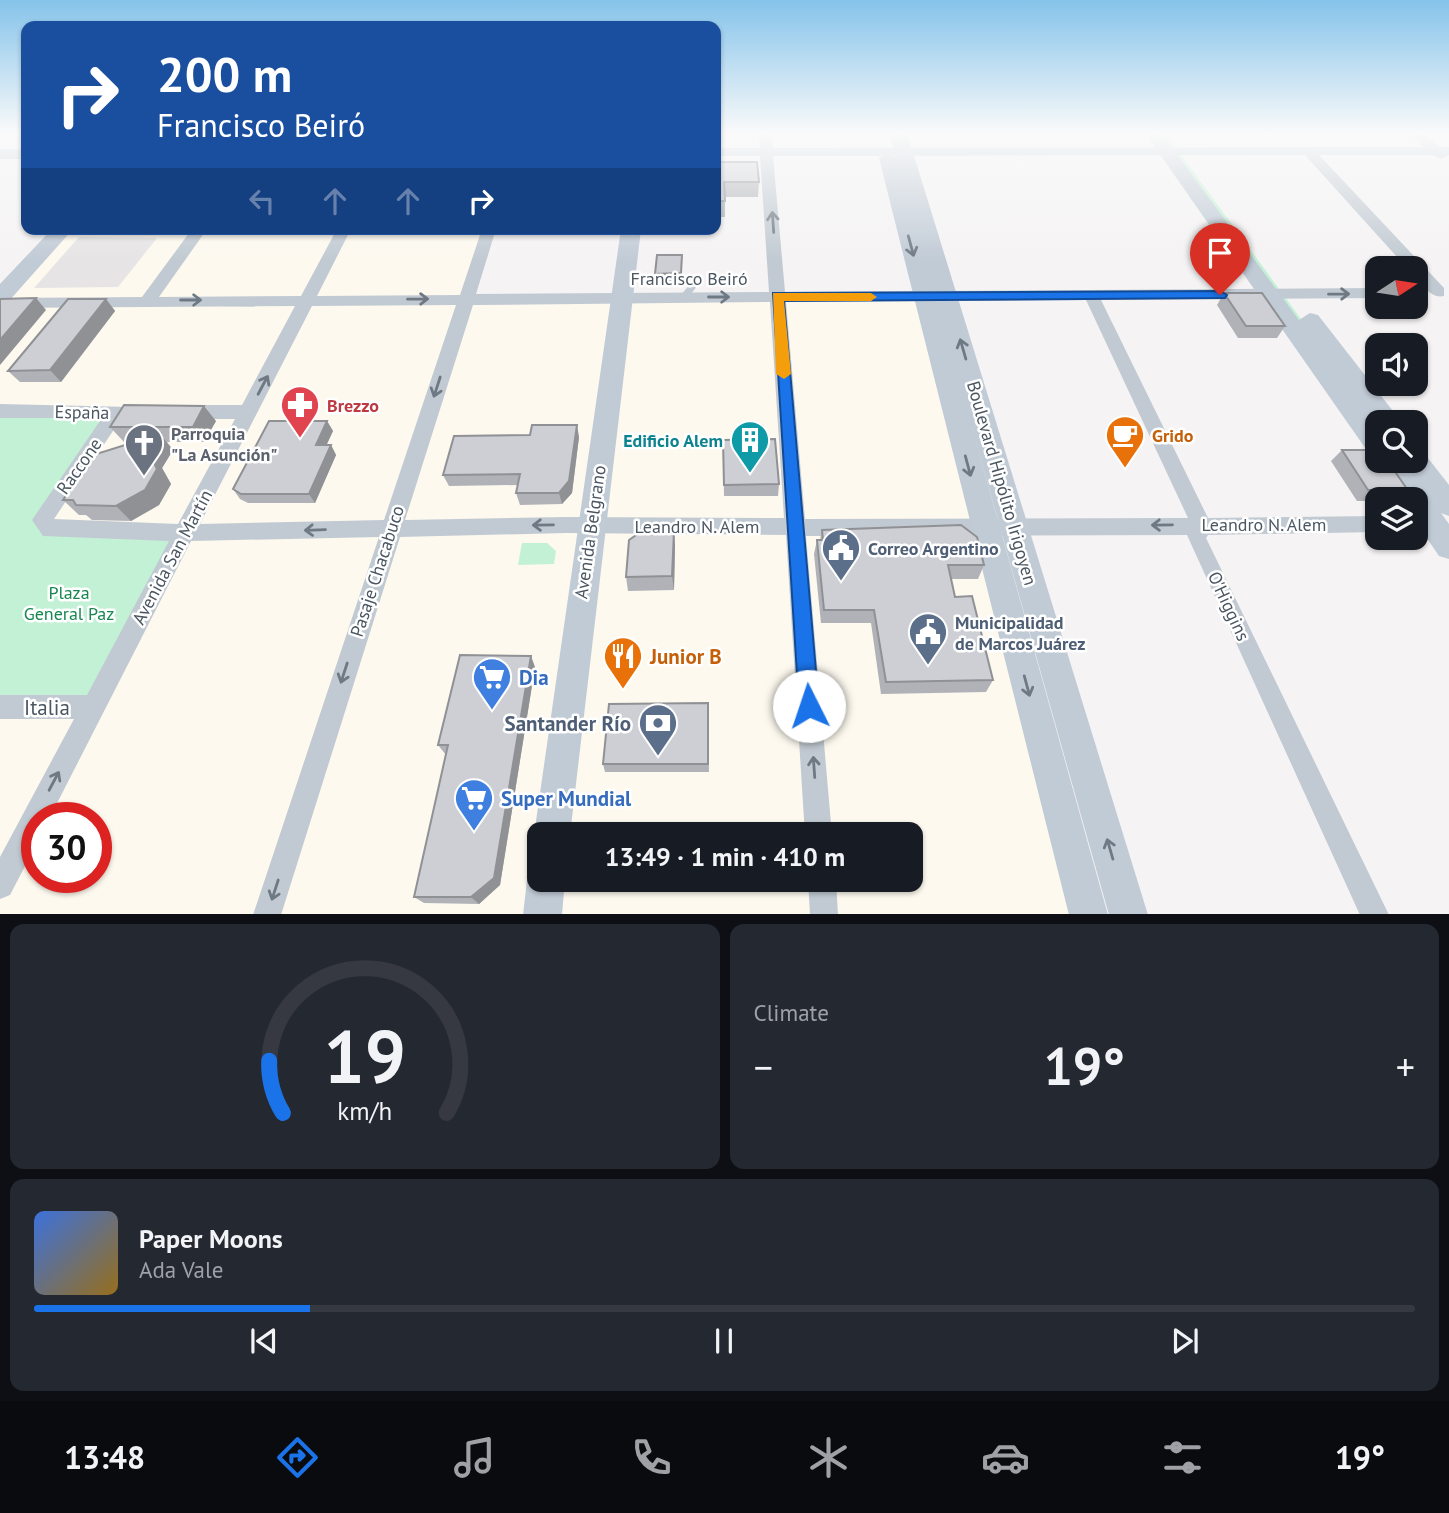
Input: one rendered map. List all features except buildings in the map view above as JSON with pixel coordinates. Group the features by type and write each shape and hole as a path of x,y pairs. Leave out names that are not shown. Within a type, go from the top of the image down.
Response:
{"street":[{"path":"769,176 817,822"},
{"name":"Boulevard Hipólito Irigoyen","path":"902,176 936,297 1016,529 1129,914"},
{"path":"1196,176 1281,295 1365,426"},
{"path":"1332,176 1443,292"},
{"path":"0,277 38,235"},
{"path":"0,297 57,235"},
{"path":"148,300 196,235"},
{"name":"Avenida San Martín","path":"0,885 341,235"},
{"name":"Pasaje Chacabuco","path":"267,914 390,527 487,235"},
{"name":"Avenida Belgrano","path":"554,822 590,525 630,235"},
{"name":"Francisco Beiró","path":"0,303 1365,293"},
{"path":"1281,295 1377,410"},
{"name":"Boulevard Hipólito Irigoyen","path":"936,297 985,528 1089,914"},
{"name":"O'Higgins","path":"1092,297 1200,524 1196,538 1375,914"},
{"name":"España","path":"0,411 141,412"},
{"name":"Raccone","path":"42,520 116,412"},
{"path":"167,412 248,412"},
{"path":"1398,473 1434,520"},
{"path":"1419,473 1434,520"},
{"name":"Leandro N. Alem","path":"42,520 50,530 185,533 590,525 1016,529 1200,524 1365,524"},
{"name":"Italia","path":"0,707 93,707"},
{"path":"542,914 545,892"},
{"path":"823,892 824,914"}],"lane":[{"path":"684,297 697,281"}],"shaded area":[{"path":"57,235 487,235 467,298 924,298 1089,914 0,914 0,297"},
{"path":"79,237 157,238 118,287 34,288"}],"green space":[{"path":"1190,176 1196,176 1367,410 1365,410 1365,419"},
{"name":"Plaza General Paz","path":"0,415 113,415 40,521 179,531 95,706 0,705"},
{"path":"522,543 547,543 556,551 554,564 518,565"}],"slow traffic":[{"path":"784,374 778,296 871,297"}],"place":[{"name":"Brezzo","path":"300,439"},
{"name":"Grido","path":"1125,469"},
{"name":"Edificio Alem","path":"750,474"},
{"name":"Parroquia \"La Asunción\"","path":"144,477"},
{"name":"Correo Argentino","path":"841,582"},
{"name":"Municipalidad de Marcos Juárez","path":"928,666"},
{"name":"Junior B","path":"623,690"},
{"name":"Dia","path":"492,711"},
{"name":"Santander Río","path":"658,757"},
{"name":"Super Mundial","path":"474,832"}],"route":[{"path":"809,706 778,296 924,298 1220,295"}]}
